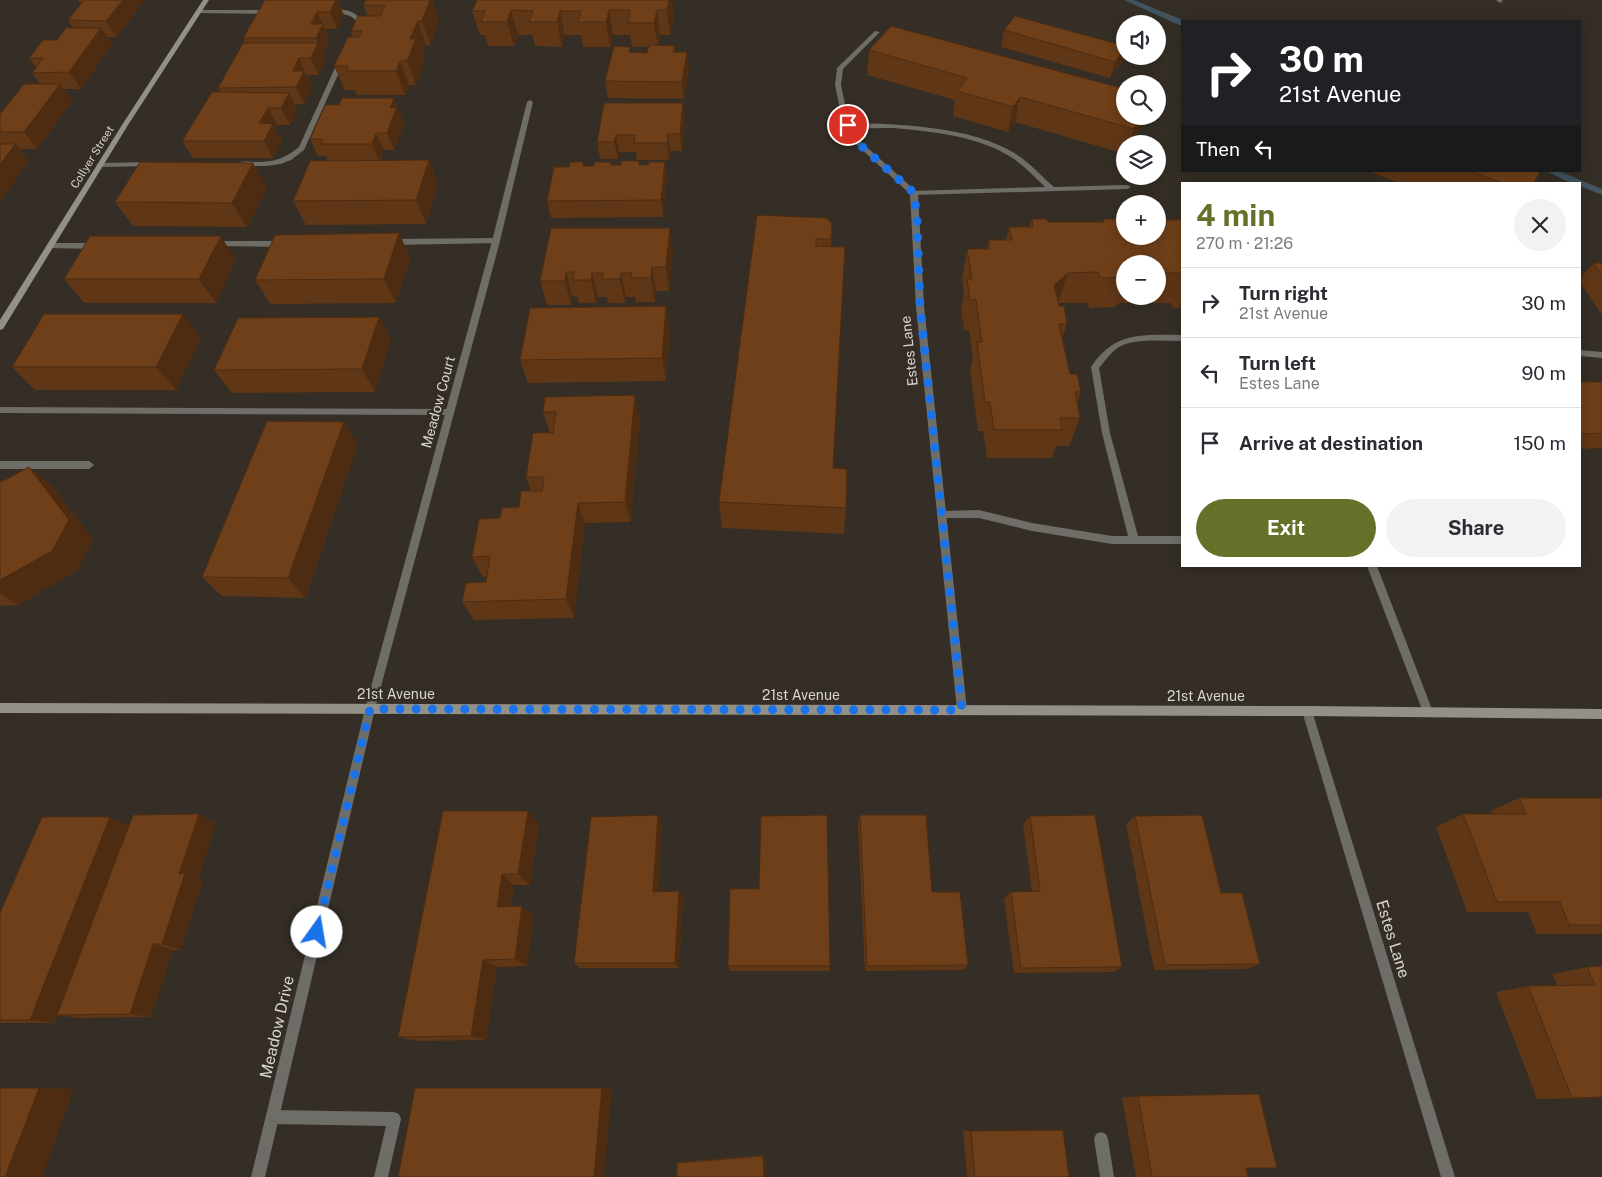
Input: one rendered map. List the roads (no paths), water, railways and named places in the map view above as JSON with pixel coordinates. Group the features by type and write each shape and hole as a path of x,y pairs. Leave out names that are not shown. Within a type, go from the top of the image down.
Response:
{"street":[{"name":"Collyer Street","path":"0,327 100,165 206,0"},
{"path":"323,12 342,11 356,16 360,22 351,40"},
{"path":"198,12 283,12"},
{"path":"877,32 840,68 838,84 848,125 858,143 914,193 1127,187"},
{"path":"235,164 273,164 292,158 302,148 347,49"},
{"name":"Meadow Court","path":"370,709 496,241 530,102"},
{"path":"848,125 902,126 950,132 1012,155 1052,189"},
{"path":"100,165 160,164"},
{"name":"Estes Lane","path":"914,193 917,220 920,306 962,710"},
{"path":"386,242 496,241"},
{"path":"209,244 297,244"},
{"path":"50,246 110,246"},
{"path":"1134,540 1097,391 1095,367 1119,343 1154,338 1181,338"},
{"path":"1581,353 1602,355"},
{"path":"0,410 450,412"},
{"path":"0,465 89,465"},
{"path":"942,515 980,514 1112,540 1181,540"},
{"path":"1372,567 1428,712"},
{"name":"21st Avenue","path":"0,708 1307,711 1602,714"},
{"name":"Meadow Drive","path":"258,1177 370,709"},
{"name":"Estes Lane","path":"1307,711 1448,1177"},
{"path":"272,1117 394,1119 381,1177"},
{"path":"1101,1139 1107,1177"}],"waterway":[{"path":"1128,0 1181,23"},
{"path":"1552,172 1577,182"},
{"path":"1581,184 1602,192"}]}
